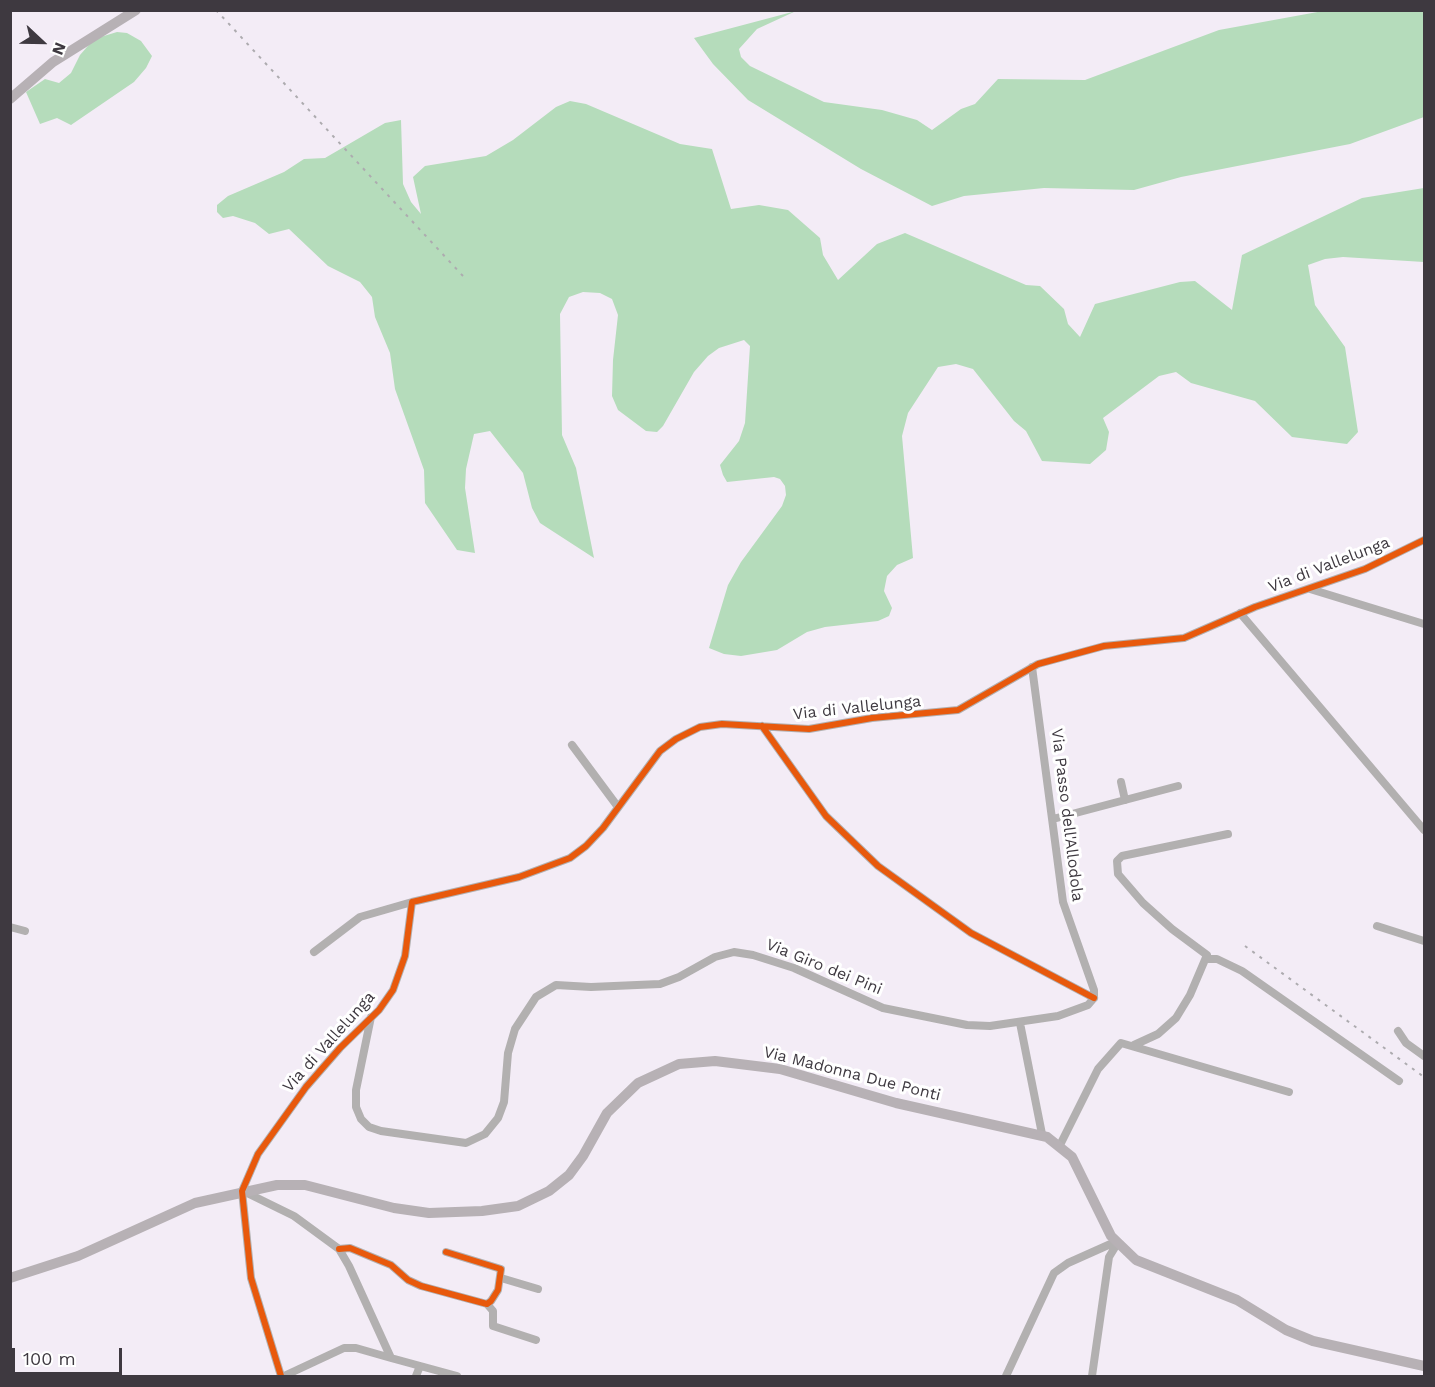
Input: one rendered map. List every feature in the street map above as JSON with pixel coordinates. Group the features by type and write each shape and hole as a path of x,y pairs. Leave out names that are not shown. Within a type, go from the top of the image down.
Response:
{"main road":[{"path":"10,99 53,62 136,10"},
{"name":"Via Madonna Due Ponti","path":"10,1278 78,1256 195,1203 277,1185 305,1185 394,1208 429,1213 482,1211 518,1206 549,1191 569,1175 584,1156 607,1113 631,1088 661,1070 694,1062 737,1063 780,1069 896,1102 1042,1134 1060,1145 1073,1159 1116,1243 1140,1262 1237,1300 1305,1338 1425,1366"}],"street":[{"name":"Via di Vallelunga","path":"242,1191 258,1154 306,1087 387,999 400,975 408,942 412,902 498,883 556,865 586,846 655,757 682,736 710,724 809,729 872,718 958,710 1032,667 1104,646 1180,639 1240,613 1365,569 1425,540"},
{"path":"1309,589 1425,624"},
{"path":"1240,613 1425,830"},
{"name":"Via Passo dell'Allodola","path":"1032,667 1064,909 1094,990 1094,998"},
{"path":"762,726 826,816 878,866 971,933 1094,998"},
{"path":"572,746 618,807"},
{"path":"1121,782 1125,800"},
{"path":"1053,819 1178,786"},
{"path":"1134,1045 1158,1034 1173,1020 1186,1002 1207,958 1205,951 1177,933 1143,903 1118,874 1116,864 1122,856 1228,834"},
{"path":"314,952 360,917 412,902"},
{"path":"1377,926 1425,941"},
{"path":"10,927 25,932"},
{"name":"Via Giro dei Pini","path":"371,1017 356,1090 355,1102 361,1119 369,1127 381,1131 463,1143 479,1138 496,1122 504,1102 508,1053 515,1029 536,997 556,985 629,987 664,983 683,976 715,957 734,952 789,966 870,1003 967,1026 1020,1023 1059,1016 1088,1005 1094,998"},
{"path":"1207,958 1217,959 1242,971 1399,1081"},
{"path":"1020,1023 1042,1134"},
{"path":"1398,1031 1405,1041 1425,1056"},
{"path":"1060,1145 1103,1062 1119,1044 1134,1045 1289,1092"},
{"path":"242,1191 294,1216 339,1250 349,1266 391,1358"},
{"path":"242,1191 251,1278 282,1377 344,1348 356,1348 457,1377"},
{"path":"1006,1377 1054,1273 1068,1263 1116,1243"},
{"path":"1092,1377 1109,1260 1116,1243"},
{"path":"339,1250 350,1248 391,1265 408,1280 421,1286 487,1304 493,1311 493,1326 536,1340"},
{"path":"446,1252 499,1267 502,1272 501,1278 495,1296 487,1304"},
{"path":"501,1278 538,1289"},
{"path":"416,1377 420,1366"}],"green space":[{"path":"796,11 757,29 739,49 741,57 750,66 824,102 882,110 917,120 932,130 961,109 975,104 998,79 1085,80 1219,30 1323,11 1424,11 1424,117 1350,144 1181,177 1134,190 1044,188 964,196 932,206 861,169 748,100 713,64 694,38"},
{"path":"117,32 127,33 141,41 152,56 146,68 134,82 71,125 57,118 40,124 26,92 45,79 59,83 71,73 80,55 94,39"},
{"path":"570,101 586,104 680,144 712,149 731,209 759,205 788,210 820,238 823,255 838,280 877,244 905,233 1026,285 1040,286 1064,309 1068,324 1080,337 1095,304 1180,282 1195,281 1232,310 1242,255 1362,198 1424,188 1424,262 1343,257 1325,259 1308,265 1315,305 1345,347 1358,432 1347,444 1292,437 1255,401 1191,383 1176,372 1159,376 1103,418 1109,432 1106,450 1090,464 1042,461 1026,431 1014,421 973,369 956,364 938,367 908,413 902,436 913,558 897,565 887,576 884,591 892,608 889,616 878,621 825,627 807,632 777,650 741,656 724,654 709,648 728,585 741,562 782,506 786,495 785,486 780,479 774,477 727,482 720,465 739,441 745,423 750,346 744,340 719,348 708,356 694,372 663,426 657,432 646,431 618,410 612,396 618,315 612,299 600,293 583,292 569,297 560,314 562,435 576,468 594,558 540,523 532,508 523,473 490,431 474,434 466,469 465,488 475,553 457,550 425,503 424,470 395,389 390,353 375,317 372,297 360,282 328,266 289,229 269,234 255,223 233,216 223,218 217,212 217,205 228,196 284,172 304,159 325,158 385,123 401,120 403,184 411,202 421,214 413,177 425,166 486,156 513,140 556,107"}],"railway":[{"path":"216,10 463,276"},
{"path":"1245,946 1424,1077"}],"cycle path":[{"path":"281,1376 251,1278 242,1191 258,1154 306,1087 340,1048 379,1010 393,990 405,956 412,902 519,877 570,858 586,846 603,828 660,751 676,739 700,727 722,724 809,729 872,718 958,710 1038,664 1104,646 1184,638 1255,607 1365,569 1424,540"},
{"path":"762,726 826,816 878,866 971,933 1094,998"},
{"path":"339,1249 350,1248 391,1265 408,1280 421,1286 487,1304 491,1301 498,1290 501,1269 446,1252"}]}
